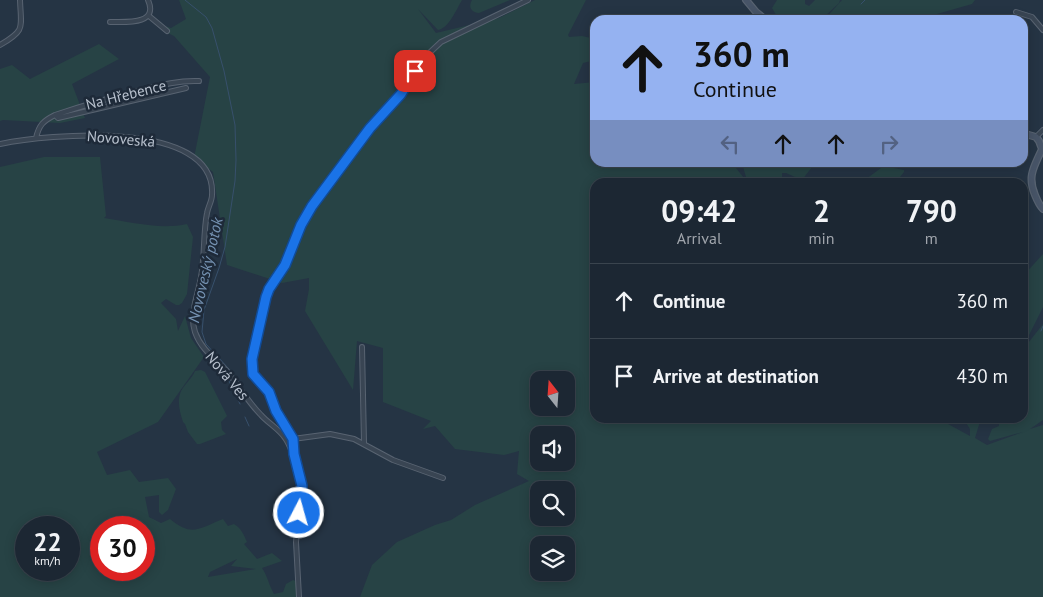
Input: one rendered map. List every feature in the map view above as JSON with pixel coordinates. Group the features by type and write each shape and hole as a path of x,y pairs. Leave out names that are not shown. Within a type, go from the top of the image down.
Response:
{"street":[{"path":"0,45 20,32 20,0"},
{"path":"148,0 149,16"},
{"name":"Nová Ves","path":"299,597 296,542 302,486 294,454 293,439 276,411 269,392 257,381 252,368 252,359 269,289 285,265 301,225 312,206 370,128 401,94 425,57 441,42 528,0"},
{"path":"746,0 760,15"},
{"path":"1016,12 1026,15"},
{"path":"110,22 137,21 149,16"},
{"path":"149,16 167,31"},
{"path":"1028,16 1032,17 1043,30"},
{"name":"Na Hřebence","path":"36,138 39,126 55,115 93,102 150,87 186,80 199,81"},
{"name":"Na Hřebence","path":"55,115 58,118 186,88"},
{"path":"1036,137 1043,130"},
{"name":"Novoveská","path":"0,144 36,138 93,135 165,143 190,154 207,169 211,180 212,195"},
{"path":"1028,135 1036,137 1042,150 1030,178 1032,187 1043,209"},
{"name":"Nová Ves","path":"212,195 207,212 202,274 192,314 195,331 199,342 206,351 224,369 261,416 286,439 294,454"},
{"path":"362,347 364,443"},
{"path":"293,439 330,434 354,439 393,460 443,478"}],"green space":[{"path":"179,0 462,0 446,26 438,30 418,9 436,33 499,18 535,0 586,0 568,35 569,37 582,36 590,38 590,61 583,63 574,84 590,82 590,167 735,167 744,178 590,178 590,423 946,423 970,436 970,429 966,423 980,423 975,438 987,445 1023,432 990,441 988,439 992,429 999,426 999,423 1028,423 1028,343 1043,324 1043,420 1030,429 1043,425 1043,597 360,597 372,565 397,542 451,520 475,505 529,481 517,474 519,451 504,455 455,449 435,426 423,429 431,421 383,402 383,348 357,341 353,390 305,311 309,278 282,283 227,265 213,172 194,158 210,77 174,36 153,22 171,28 186,19"},
{"path":"472,0 510,0 479,13 471,9"},
{"path":"777,0 805,0 805,4 809,6 815,0 840,0 826,15 776,15 772,8"},
{"path":"842,0 975,0 972,4 934,15 828,15"},
{"path":"99,44 119,59 72,84 85,118 60,123 0,121 0,69 12,65 30,79"},
{"path":"44,157 100,157 106,216 104,218 156,226 187,224 193,237 187,294 179,305 166,299 161,303 176,319 178,331 185,316 191,338 204,357 158,422 97,452 107,475 130,470 139,482 168,478 176,489 168,510 162,515 159,512 159,495 145,497 149,516 90,516 90,581 155,581 155,520 161,523 170,519 184,528 195,530 223,519 228,526 234,524 240,530 247,542 244,544 257,559 272,553 282,561 262,568 274,594 283,592 286,584 293,580 298,582 299,597 0,597 0,167","holes":["237,559 231,566 256,569 208,577 210,572"]},
{"path":"743,167 812,167 804,178 797,178 786,173 782,173 783,178 746,177"},
{"path":"888,167 904,170 904,172 899,178 867,178 881,168"},
{"path":"1043,254 1043,307 1028,337 1028,270"},
{"path":"201,370 205,372 227,416 221,422 222,430 226,434 200,444 197,444 188,432 183,422 179,403 180,393 195,371"}],"waterway":[{"name":"Novoveský potok","path":"185,0 206,17 212,28 224,71 235,125 235,181 225,247 204,310 202,332 206,344 229,369 229,372"},
{"path":"861,4 865,0"},
{"path":"1041,331 1043,326"},
{"name":"Novoveský potok","path":"228,376 240,404"},
{"name":"Novoveský potok","path":"245,417 249,426"}],"route":[{"path":"299,513 302,486 294,454 293,439 276,411 269,392 257,381 252,368 254,345 261,324 266,297 269,289 285,265 297,232 312,206 370,128 401,94 415,71"}]}
